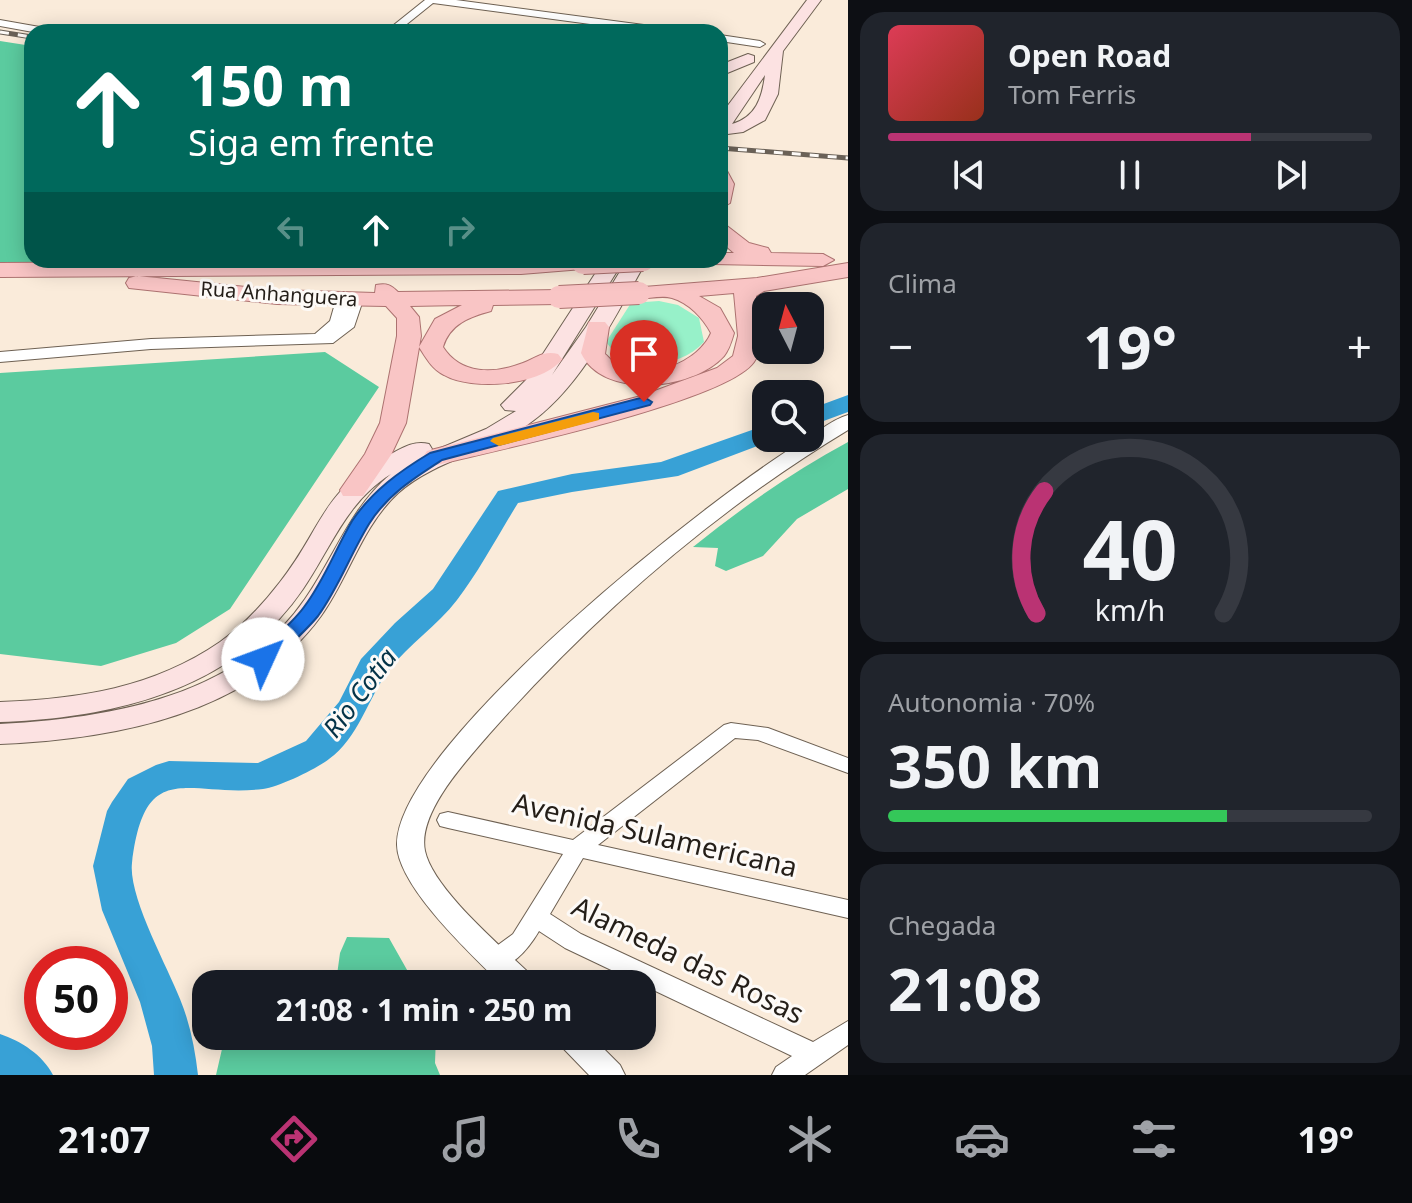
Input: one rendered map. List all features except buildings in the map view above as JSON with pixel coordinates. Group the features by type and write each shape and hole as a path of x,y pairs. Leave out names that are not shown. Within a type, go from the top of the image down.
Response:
{"main road":[{"path":"728,102 736,76 748,59 768,46 794,0"},
{"path":"736,76 814,0"},
{"path":"728,129 744,129 760,117 770,91 768,46"},
{"path":"730,245 804,260"},
{"path":"728,259 848,260"},
{"name":"Rua Anhanguera","path":"0,270 347,268"},
{"path":"385,290 515,268"},
{"path":"353,490 402,458 509,409 525,396 609,268"},
{"path":"0,734 102,726 162,710 212,688 263,659 309,614 332,580 361,522 389,488 436,457 511,426 535,410 597,327 632,268"},
{"path":"714,268 723,275 723,283 718,288"},
{"name":"Rua Anhanguera","path":"0,282 97,280 277,297 350,300 385,290 509,299 757,285 848,270"},
{"path":"436,457 599,415 721,377 743,361 748,350 745,294 757,285"},
{"path":"0,712 108,701 184,676 235,648 275,608 387,439 398,398 410,327 401,308 385,290"},
{"path":"597,327 593,355 606,368 638,377 655,378 691,370 714,353 721,340 721,327 708,308 676,291"},
{"path":"509,299 470,309 449,319 433,337 431,347 434,355 445,366 474,377 516,375 550,359"}],"street":[{"path":"400,24 432,0 614,24"},
{"path":"0,23 24,27"},
{"path":"728,39 768,46"},
{"path":"0,357 151,344 333,338 344,332 349,324 350,300"},
{"path":"506,970 414,864 410,845 416,817 436,784 453,759 525,677 590,613 704,520 805,446 846,427"},
{"path":"496,960 521,941 564,866 578,848 731,730 761,733 848,766"},
{"name":"Avenida Sulamericana","path":"448,820 848,909"},
{"name":"Alameda das Rosas","path":"536,917 573,941 814,1054"},
{"path":"785,1075 848,1031"},
{"path":"585,1050 609,1075"}],"green space":[{"path":"0,41 24,45 24,263 0,263"},
{"path":"659,301 678,305 699,318 704,342 694,351 668,362 640,363 627,359 606,342 631,303"},
{"path":"325,352 379,387 230,609 176,643 101,666 0,654 0,373"},
{"path":"848,442 848,489 797,519 763,556 726,571 715,566 718,548 693,547 768,491"},
{"path":"347,937 389,938 407,970 338,970"},
{"path":"222,1050 435,1050 435,1063 440,1075 216,1075"}],"waterway":[{"name":"Rio Cotia","path":"824,412 848,403"},
{"name":"Rio Cotia","path":"176,1075 173,1046 161,1002 122,910 112,866 125,811 141,788 169,774 263,776 318,750 353,707 373,667 406,630 444,596 508,497 572,483 668,470 752,438"},
{"name":"Rio Cotia","path":"0,1052 31,1075"}],"railway":[{"path":"0,32 24,36"},
{"path":"728,149 848,158"}],"slow traffic":[{"path":"499,441 593,417"}],"route":[{"path":"263,659 309,614 332,580 373,505 409,473 436,457 644,402"}]}
